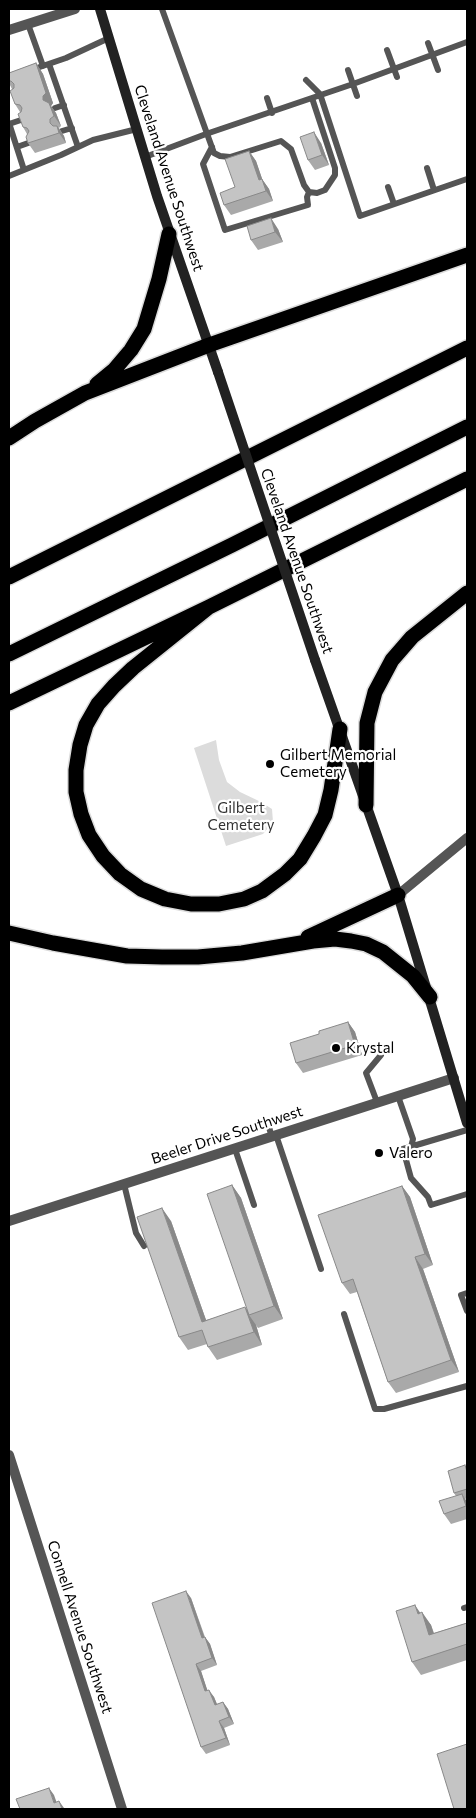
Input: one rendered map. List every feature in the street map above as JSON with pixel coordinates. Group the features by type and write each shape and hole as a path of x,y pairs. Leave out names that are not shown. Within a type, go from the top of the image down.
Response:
{"highway":[{"path":"86,393 114,370 131,350 144,329 159,278 169,234"},
{"path":"9,438 35,420 86,393 209,345 467,255"},
{"path":"9,577 467,348"},
{"path":"9,654 467,427"},
{"path":"9,703 209,607 467,479"},
{"path":"366,805 367,724 375,692 392,660 412,637 467,593"},
{"path":"209,607 133,668 114,686 98,704 86,725 76,770 76,792 81,814 90,835 103,856 120,874 141,889 165,899 190,904 219,904 244,899 262,891 285,874 300,859 325,815 331,790 340,730"},
{"path":"290,944 338,924 398,895"},
{"path":"9,933 53,944 127,956 198,957 242,953 290,944 335,940 366,944 398,962 413,976 430,997"}],"main road":[{"name":"Cleveland Avenue Southwest","path":"101,9 169,234 398,895 454,1078 464,1100 467,1123"}],"street":[{"path":"9,30 76,9"},
{"path":"398,895 467,838"},
{"name":"Beeler Drive Southwest","path":"9,1221 454,1078"},
{"name":"Connell Avenue Southwest","path":"9,1455 122,1809"}],"lane":[{"path":"162,9 214,153 230,157 281,141 291,149 304,185 309,192 317,193 325,190 336,175 312,98"},
{"path":"28,24 64,104 78,147"},
{"path":"25,72 109,38"},
{"path":"145,157 467,42"},
{"path":"428,43 438,70"},
{"path":"387,50 398,77"},
{"path":"348,70 357,96"},
{"path":"306,80 320,94 360,216 467,179"},
{"path":"47,85 55,82"},
{"path":"267,98 272,113"},
{"path":"55,108 64,104"},
{"path":"24,119 9,123 24,170"},
{"path":"62,131 72,128"},
{"path":"9,176 93,140 137,129"},
{"path":"17,147 31,142"},
{"path":"212,147 203,164 226,230 308,205 307,197 309,192"},
{"path":"428,168 434,190"},
{"path":"388,187 394,204"},
{"path":"377,1102 366,1073 381,1055"},
{"path":"398,1096 413,1139 411,1147"},
{"path":"267,1121 321,1269"},
{"path":"467,1130 403,1149 412,1178 428,1197 431,1205 467,1194"},
{"path":"235,1149 254,1205"},
{"path":"124,1184 136,1234 144,1246"},
{"path":"467,1292 462,1294 467,1311"},
{"path":"344,1314 375,1409 384,1409 467,1386"}],"green space":[{"name":"Gilbert Cemetery","path":"216,740 219,760 227,782 240,792 272,809 273,822 263,834 226,846 194,748"}],"building":[{"path":"36,63 46,93 43,96 43,100 49,103 54,116 50,119 50,123 53,126 57,126 59,133 28,143 26,137 29,131 23,127 18,114 22,108 20,105 15,104 10,91 14,88 14,84 9,81 9,73"},
{"path":"314,132 322,155 308,160 300,137"},
{"path":"249,151 259,180 262,179 266,191 224,205 220,193 235,187 225,159"},
{"path":"271,218 275,232 251,240 247,226"},
{"path":"348,1022 355,1045 296,1063 290,1043"},
{"path":"232,1185 274,1306 249,1315 207,1194"},
{"path":"402,1186 425,1254 415,1257 451,1360 388,1382 353,1279 342,1283 318,1215"},
{"path":"162,1208 202,1322 245,1307 254,1332 208,1347 202,1330 179,1337 137,1217"},
{"path":"465,1465 467,1489 454,1493 448,1471"},
{"path":"462,1494 466,1506 444,1514 439,1501"},
{"path":"186,1591 202,1638 205,1637 212,1658 196,1664 205,1691 209,1690 215,1705 223,1702 229,1717 219,1721 226,1738 201,1747 152,1603"},
{"path":"415,1605 418,1614 422,1612 429,1635 467,1623 467,1644 412,1662 396,1611"},
{"path":"467,1744 467,1809 454,1809 437,1754"},
{"path":"49,1788 54,1803 59,1801 62,1809 20,1809 16,1799"}],"place":[{"name":"Gilbert Memorial Cemetery","path":"270,764"},
{"name":"Krystal","path":"336,1048"},
{"name":"Valero","path":"379,1153"}]}
